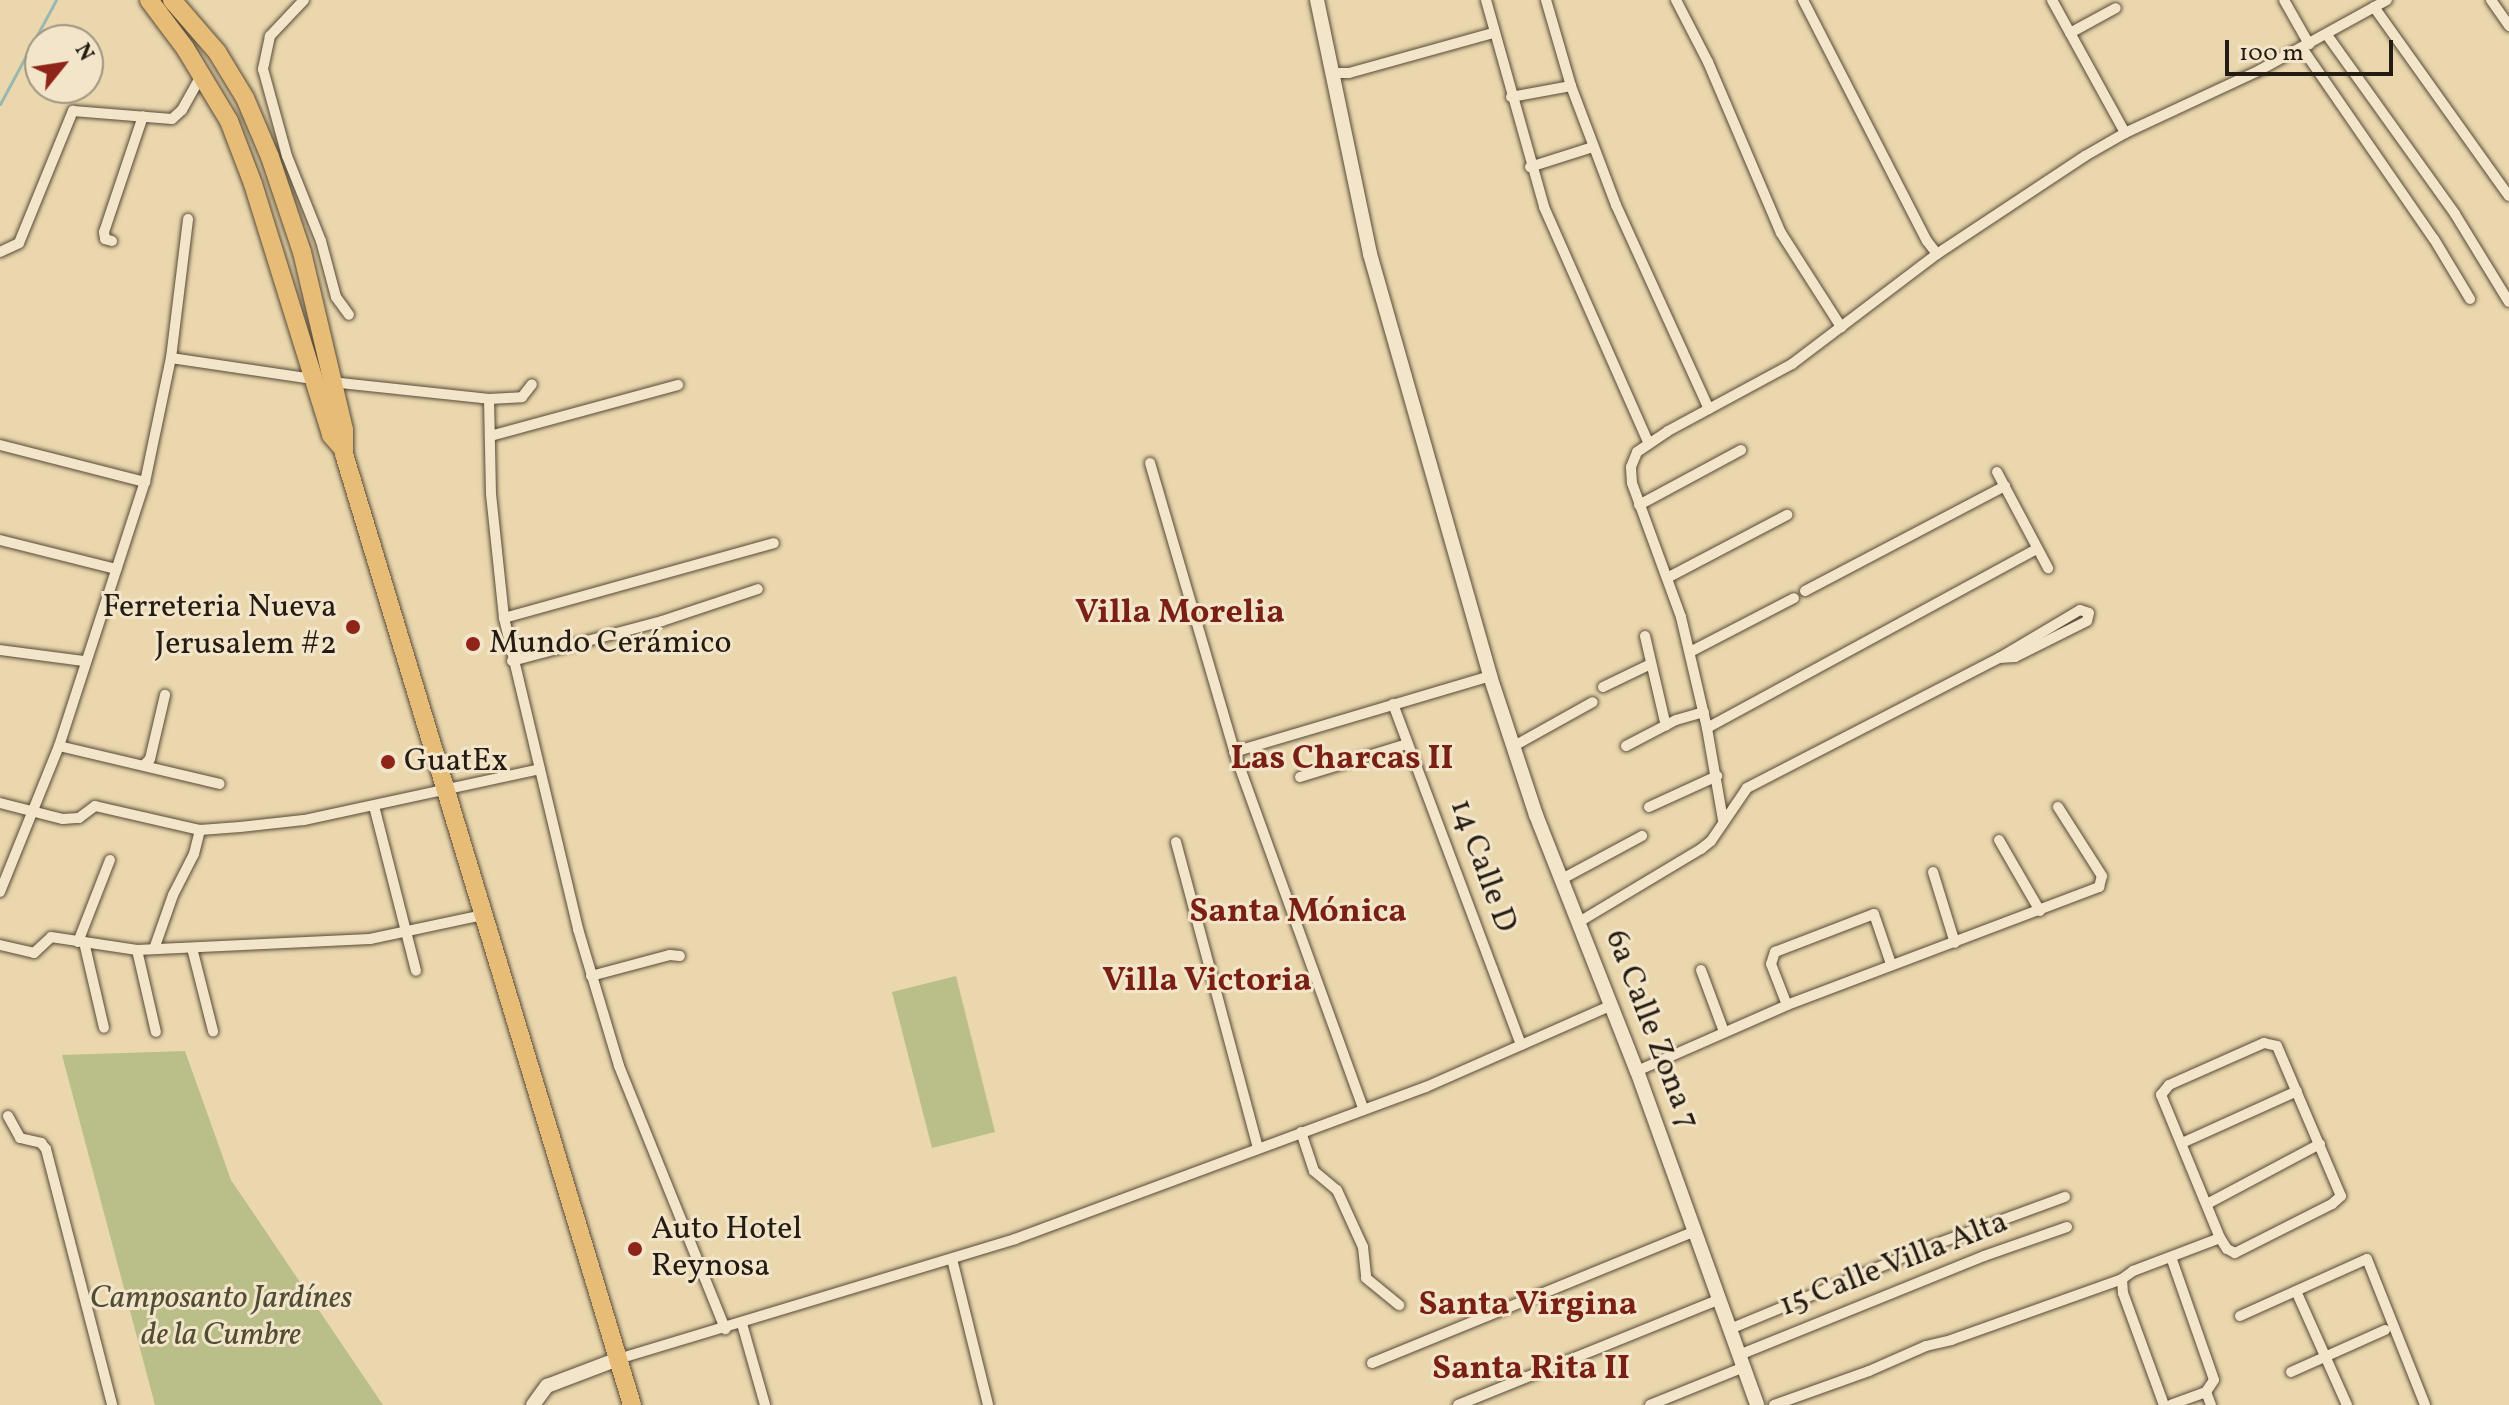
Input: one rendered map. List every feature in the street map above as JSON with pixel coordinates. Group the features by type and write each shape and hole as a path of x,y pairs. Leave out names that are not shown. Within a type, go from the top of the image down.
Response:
{"highway":[{"path":"149,0 202,74 240,149 322,380 344,430 343,449 632,1405"},
{"path":"172,0 217,52 254,117 298,239 316,309 322,380"}],"street":[{"path":"304,0 270,36 263,69 287,156 321,241 336,297 349,315"},
{"name":"6a Calle Zona 7","path":"1317,0 1370,254 1490,676 1757,1405"},
{"path":"1486,0 1530,167 1554,234 1648,442"},
{"path":"1546,0 1593,147 1640,261 1709,409"},
{"path":"1676,0 1719,88 1781,233 1841,327"},
{"path":"1803,0 1919,227 1937,254"},
{"path":"2052,0 2125,133"},
{"path":"2284,0 2305,46 2434,239 2470,299"},
{"path":"1723,820 1717,776 1690,652 1667,578 1639,505 1631,467 1637,452 1648,442 1792,364 1937,254 2125,133 2327,35 2387,0"},
{"path":"2491,0 2509,26"},
{"path":"2374,7 2509,196"},
{"path":"2070,33 2116,8"},
{"path":"1334,73 1349,73 1493,33"},
{"path":"2327,35 2455,214 2509,302"},
{"path":"0,252 15,247 20,241 73,111 175,118 202,74"},
{"path":"1511,97 1571,86"},
{"path":"112,241 105,239 104,232 143,116"},
{"path":"1530,167 1593,147"},
{"path":"0,892 59,746 84,661 145,482 171,358 188,219"},
{"path":"316,309 336,297"},
{"path":"171,358 322,380 489,399 522,397 532,384"},
{"path":"490,436 678,385"},
{"path":"489,399 491,494 504,618 591,976 624,1081 725,1329"},
{"path":"0,445 145,482"},
{"path":"1639,505 1741,450"},
{"path":"1150,463 1234,752 1364,1110"},
{"path":"1997,472 2048,568"},
{"path":"1805,591 2005,486"},
{"path":"1667,578 1787,515"},
{"path":"0,540 116,569"},
{"path":"504,618 774,543"},
{"path":"1707,728 2037,549"},
{"path":"512,661 662,621 758,589"},
{"path":"1690,652 1794,598"},
{"path":"1579,922 1701,849 1715,836 1747,788 1999,658 2080,610 2089,613 2087,621 2015,657 1999,658"},
{"path":"1645,636 1666,726"},
{"path":"0,650 84,661"},
{"path":"1603,687 1651,664"},
{"path":"1234,752 1490,676"},
{"path":"144,765 150,759 165,695"},
{"path":"1514,746 1593,702"},
{"name":"14 Calle D","path":"1393,704 1521,1045"},
{"path":"1626,746 1704,712"},
{"path":"1300,777 1407,744"},
{"path":"59,746 220,784"},
{"path":"1,806 69,820 97,806 200,830 284,823 446,792 540,769"},
{"path":"1649,807 1717,776"},
{"path":"374,806 416,971"},
{"path":"1637,1071 1787,1005 2089,892 2103,883 2058,807"},
{"path":"154,949 173,895 194,854 200,830"},
{"path":"1562,879 1642,836"},
{"path":"1999,840 2040,911"},
{"path":"1176,842 1258,1148"},
{"path":"104,1028 81,942 110,860"},
{"path":"1933,872 1955,943"},
{"path":"1787,1005 1771,964 1775,952 1874,914 1891,964"},
{"path":"0,945 34,953 51,937 137,950 370,939 407,934 483,915"},
{"path":"192,948 213,1031"},
{"path":"137,950 156,1032"},
{"path":"591,976 670,955 680,956"},
{"path":"1701,970 1724,1032"},
{"path":"533,1405 547,1386 618,1359 742,1324 1072,1219 1364,1110 1612,1005"},
{"path":"2271,1042 2277,1046 2339,1186 2338,1200 2241,1251 2229,1251 2220,1238 2182,1143 2161,1095 2166,1087 2271,1042"},
{"path":"2182,1143 2297,1091"},
{"path":"8,1116 20,1138 41,1143 46,1149 112,1405"},
{"path":"1301,1132 1314,1171 1339,1193 1363,1247 1366,1278 1399,1305"},
{"path":"2207,1204 2320,1144"},
{"path":"1730,1329 1928,1247 2065,1197"},
{"name":"15 Calle Villa Alta","path":"1650,1405 1742,1361 1984,1256 2067,1227"},
{"path":"1372,1363 1695,1231"},
{"path":"1774,1405 1869,1371 1931,1344 1951,1340 2122,1279 2220,1238"},
{"path":"2171,1257 2212,1369 2213,1385 2206,1392 2171,1405"},
{"path":"952,1259 988,1405"},
{"path":"2240,1316 2367,1259 2425,1405"},
{"path":"2122,1279 2123,1293 2164,1405"},
{"path":"2296,1291 2347,1405"},
{"path":"1458,1405 1720,1299"},
{"path":"742,1324 765,1405"},
{"path":"2291,1372 2385,1330"},
{"path":"2206,1392 2211,1405"}],"green space":[{"path":"956,976 995,1132 932,1148 892,992"},
{"name":"Camposanto Jardínes de la Cumbre","path":"185,1051 231,1180 383,1405 155,1405 62,1055"}],"waterway":[{"path":"0,104 56,0"}],"place":[{"name":"Ferreteria Nueva Jerusalem #2","path":"353,627"},
{"name":"Mundo Cerámico","path":"473,644"},
{"name":"GuatEx","path":"388,762"},
{"name":"Auto Hotel Reynosa","path":"635,1249"}],"district":[{"name":"Villa Morelia","path":"1180,614"},
{"name":"Las Charcas II","path":"1342,760"},
{"name":"Santa Mónica","path":"1298,913"},
{"name":"Villa Victoria","path":"1207,982"},
{"name":"Santa Virgina","path":"1528,1306"},
{"name":"Santa Rita II","path":"1531,1370"}]}
